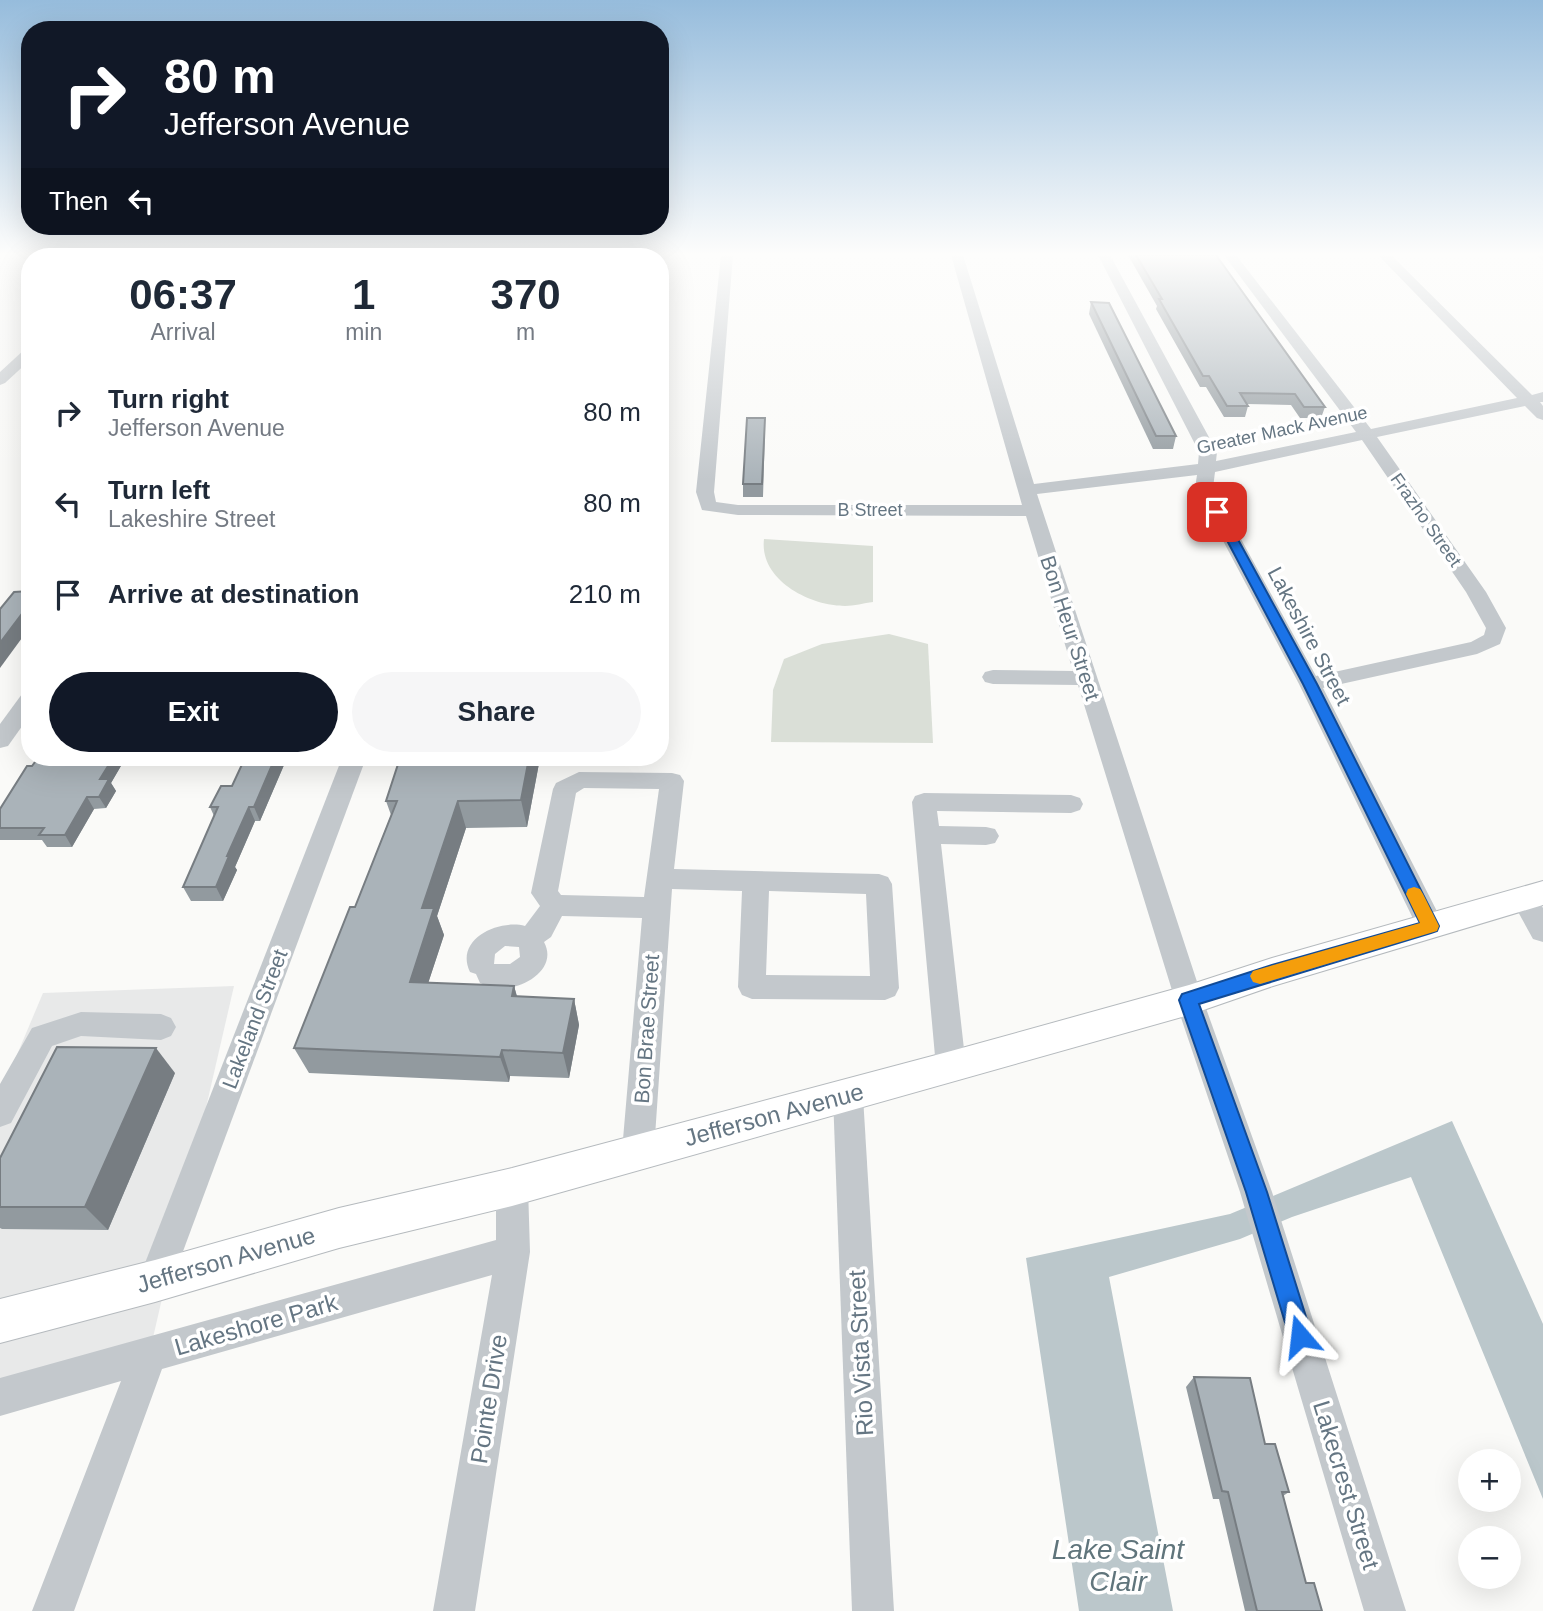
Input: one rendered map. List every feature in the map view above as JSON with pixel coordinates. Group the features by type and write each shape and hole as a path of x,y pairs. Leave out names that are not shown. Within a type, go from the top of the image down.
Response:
{"main road":[{"name":"Jefferson Avenue","path":"0,1321 155,1281 338,1228 512,1187 848,1096 1189,1000 1272,972 1533,896"}],"street":[{"name":"B Street","path":"720,330 705,492 708,506 738,510 1030,501"},
{"name":"Bon Heur Street","path":"979,330 1030,501 1189,1000"},
{"name":"Lakeshire Street","path":"1144,330 1208,452 1204,488 1310,684 1431,926"},
{"name":"Frazho Street","path":"1287,330 1367,435 1476,592 1496,628 1493,639 1477,647 1310,684"},
{"path":"1464,330 1536,398 1543,415"},
{"path":"0,380 21,360"},
{"name":"Greater Mack Avenue","path":"1030,501 1208,468 1536,398"},
{"path":"993,677 1086,678"},
{"path":"0,740 21,711"},
{"name":"Lakeland Street","path":"155,1281 352,766"},
{"name":"Bon Brae Street","path":"554,905 544,893 565,789 579,780 672,781 656,908 638,1151"},
{"path":"951,1067 924,802 1071,803"},
{"path":"928,835 986,836"},
{"path":"660,879 756,881 879,884 885,988 752,987 756,881"},
{"path":"1533,896 1543,931"},
{"path":"529,939 541,929 554,905 656,908"},
{"path":"513,934 529,939 535,952 534,959 524,972 507,978 485,970 482,950 495,937 513,934"},
{"name":"Lakecrest Street","path":"1189,1000 1256,1192 1385,1611"},
{"path":"0,1113 41,1037 81,1024 161,1027"},
{"name":"Rio Vista Street","path":"848,1096 873,1611"},
{"name":"Pointe Drive","path":"454,1611 513,1252 512,1187"},
{"name":"Lakeshore Park","path":"0,1397 513,1252"},
{"path":"53,1611 149,1355"}],"shaded area":[{"path":"764,539 873,546 873,602 848,606 831,605 803,596 778,578 770,567 765,554"},
{"path":"889,634 928,644 933,743 771,742 773,690 784,659 822,644"},
{"path":"234,986 149,1355 0,1386 0,1095 43,993"}],"water":[{"name":"Lake Saint Clair","path":"1452,1121 1543,1324 1543,1499 1411,1177 1292,1217 1240,1239 1109,1277 1173,1611 1079,1611 1026,1258 1230,1214"}],"building":[{"path":"1105,330 1123,330 1176,436 1156,436"},
{"path":"1177,330 1270,330 1325,407 1304,407 1295,394 1240,393 1248,406 1227,406 1209,376 1203,376"},
{"path":"747,418 765,418 762,484 743,484"},
{"path":"14,592 21,592 21,615 0,643 0,609"},
{"path":"27,766 108,766 100,779 109,779 99,797 87,797 65,835 39,835 44,828 0,828 0,809"},
{"path":"241,766 272,766 254,807 249,807 216,887 183,887 218,807 210,807 221,786 232,786"},
{"path":"397,766 527,766 521,800 458,801 422,908 434,908 410,982 514,986 512,996 574,999 563,1053 502,1050 500,1057 294,1048 350,907 355,907 397,801 386,801"},
{"path":"57,1047 156,1048 85,1207 0,1207 0,1158"},
{"path":"1194,1377 1250,1378 1265,1444 1275,1444 1289,1492 1282,1492 1306,1583 1314,1583 1322,1611 1257,1611 1228,1492 1222,1491"}],"slow traffic":[{"path":"1260,976 1431,926 1414,894"}],"route":[{"path":"1217,512 1310,684 1431,926 1272,972 1189,1000 1256,1192 1300,1336"}]}
